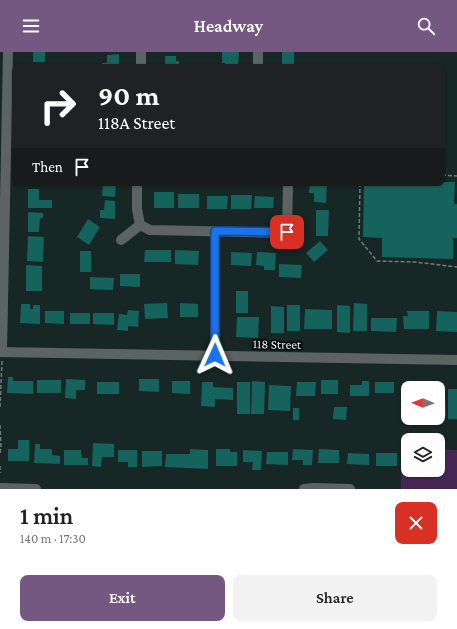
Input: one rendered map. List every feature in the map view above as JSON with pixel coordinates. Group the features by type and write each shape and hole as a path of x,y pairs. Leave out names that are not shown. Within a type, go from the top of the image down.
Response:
{"street":[{"path":"1,352 4,83 8,52"},
{"path":"141,52 141,64"},
{"path":"258,52 258,64"},
{"path":"137,186 136,209 140,225 150,230 287,232 288,186"},
{"path":"121,240 140,225"},
{"path":"215,231 215,355"},
{"name":"118 Street","path":"1,352 457,360"},
{"path":"0,488 36,489"},
{"path":"304,489 350,489"}],"path":[{"path":"445,175 457,176"},
{"path":"360,186 359,239 377,261 415,262 457,267"},
{"path":"0,407 2,371 1,352"},
{"path":"0,425 2,446 0,453"},
{"path":"0,466 0,473"}],"shaded area":[{"path":"445,449 457,450 457,489 401,489 401,477 445,477"}],"building":[{"path":"33,52 45,52 45,62 33,62"},
{"path":"222,52 239,52 238,64 222,63"},
{"path":"282,52 294,52 294,64 282,64"},
{"path":"119,54 119,64 102,64 107,63 107,55"},
{"path":"165,56 176,56 176,61 179,61 179,64 165,64"},
{"path":"445,182 455,182 454,204 457,204 457,238 453,238 453,259 382,257 382,238 363,237 364,186 445,186"},
{"path":"103,186 116,186 115,197 102,196"},
{"path":"310,186 327,186 326,203 314,202 314,193 309,193"},
{"path":"28,189 39,189 39,200 52,200 52,208 28,208"},
{"path":"154,192 174,192 174,208 154,208"},
{"path":"178,194 199,194 199,208 178,208"},
{"path":"231,195 252,195 251,209 231,209"},
{"path":"207,196 228,196 227,209 207,209"},
{"path":"255,196 274,197 273,208 254,208"},
{"path":"105,200 115,201 115,219 100,218 100,210 104,210"},
{"path":"316,210 329,210 328,236 316,236"},
{"path":"28,212 43,213 43,218 40,218 39,232 28,232"},
{"path":"88,219 100,227 89,245 77,237"},
{"path":"28,236 44,237 43,262 27,261"},
{"path":"320,241 328,250 314,262 306,253"},
{"path":"145,250 171,250 171,262 144,262"},
{"path":"175,250 199,251 198,265 175,264"},
{"path":"80,251 91,251 91,272 80,272"},
{"path":"231,252 252,253 251,266 231,265"},
{"path":"257,252 276,253 275,270 264,270 264,266 256,265"},
{"path":"279,264 302,265 301,278 279,277"},
{"path":"26,265 42,266 42,291 26,291"},
{"path":"120,274 140,274 140,287 120,286"},
{"path":"90,277 114,278 113,290 90,289"},
{"path":"236,291 248,291 248,313 236,313"},
{"path":"167,303 168,318 145,319 144,304"},
{"path":"180,303 198,304 198,317 180,317"},
{"path":"354,303 367,304 367,331 353,331"},
{"path":"21,304 30,304 30,309 33,309 33,305 40,305 40,324 20,323"},
{"path":"287,305 300,305 300,331 287,331"},
{"path":"337,305 350,306 350,333 337,332"},
{"path":"271,306 284,307 284,333 271,333"},
{"path":"305,309 332,310 332,329 304,329"},
{"path":"128,310 139,311 138,327 128,326 128,331 117,330 119,314 127,315"},
{"path":"45,311 64,311 64,324 45,323"},
{"path":"407,311 429,311 429,329 404,329 403,316 408,316"},
{"path":"437,311 457,312 457,332 436,331"},
{"path":"70,313 90,313 90,324 70,324"},
{"path":"93,313 114,313 114,325 93,324"},
{"path":"237,317 259,317 258,338 236,337"},
{"path":"371,318 397,318 396,332 371,331"},
{"path":"8,377 13,377 13,381 33,381 33,394 7,393"},
{"path":"66,379 85,380 85,390 76,390 76,399 65,398"},
{"path":"139,379 159,379 159,392 139,391"},
{"path":"37,380 61,380 61,393 37,393"},
{"path":"321,380 338,380 338,394 321,394"},
{"path":"172,381 190,381 190,394 172,393"},
{"path":"252,381 265,382 264,414 251,414"},
{"path":"362,381 369,381 369,396 350,396 350,385 362,385"},
{"path":"97,382 119,382 119,394 97,394"},
{"path":"202,382 213,382 213,387 233,388 233,400 215,399 215,407 201,406"},
{"path":"237,382 250,382 250,414 237,414"},
{"path":"297,382 316,382 315,396 296,396"},
{"path":"375,382 394,382 394,393 375,393"},
{"path":"269,385 291,386 290,411 268,410"},
{"path":"445,388 446,416 445,416"},
{"path":"448,389 457,389 457,419 448,419"},
{"path":"334,407 347,407 346,420 333,419"},
{"path":"293,408 299,408 299,420 293,420"},
{"path":"18,440 29,440 29,461 8,461 8,449 18,449"},
{"path":"93,443 114,444 114,457 102,457 101,467 92,466"},
{"path":"35,444 40,444 40,449 52,449 52,455 60,456 60,464 34,463"},
{"path":"190,449 208,450 208,469 165,467 166,454 190,454"},
{"path":"216,449 230,449 230,452 237,452 237,466 216,466"},
{"path":"293,449 313,450 312,465 303,465 303,460 292,460"},
{"path":"319,449 339,450 339,463 318,463"},
{"path":"64,450 81,450 81,458 88,458 88,465 64,465"},
{"path":"118,450 137,450 137,467 128,467 128,462 118,462"},
{"path":"243,450 262,451 261,470 252,470 253,462 243,462"},
{"path":"142,451 162,451 162,466 142,467"},
{"path":"267,452 288,452 288,465 266,464"},
{"path":"348,453 369,454 369,465 347,464"},
{"path":"376,453 397,453 397,466 376,466"}],"route":[{"path":"215,355 215,231 287,232"}]}
